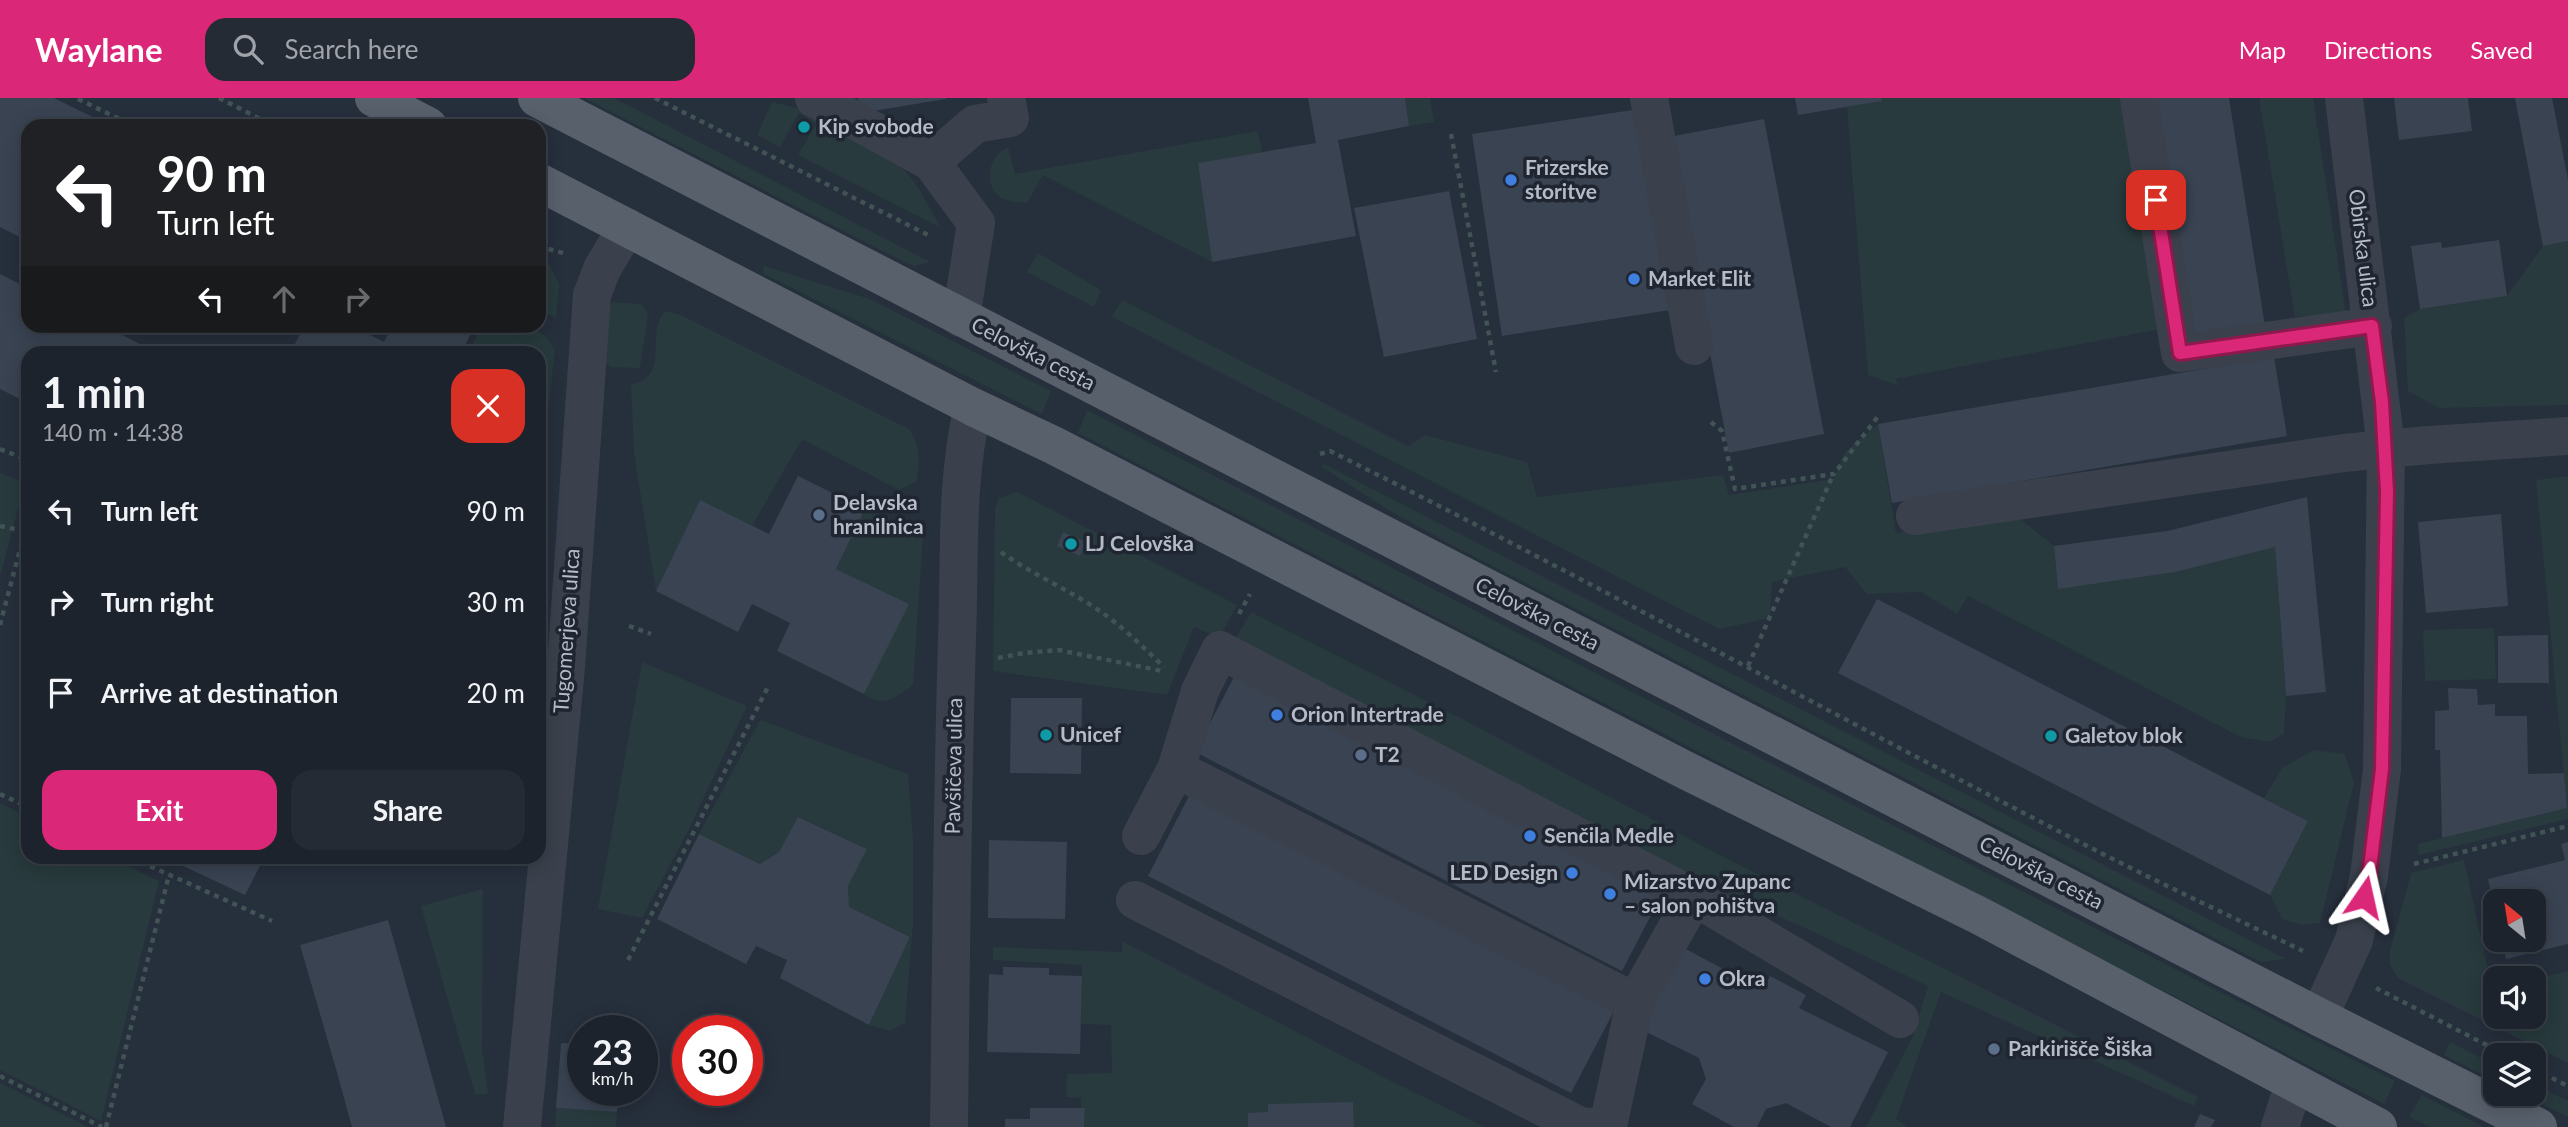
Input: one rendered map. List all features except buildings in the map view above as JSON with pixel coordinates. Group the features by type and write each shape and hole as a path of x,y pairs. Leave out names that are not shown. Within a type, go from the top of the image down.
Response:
{"main road":[{"path":"373,98 414,119"},
{"name":"Celovška cesta","path":"537,98 2319,1017 2538,1127"},
{"path":"546,186 1685,770 1980,916 2378,1127"}],"street":[{"path":"814,98 931,162 976,223 961,318"},
{"path":"931,162 975,124 1010,118 1006,98"},
{"path":"1649,98 1694,346"},
{"path":"2139,98 2180,353 2372,326"},
{"name":"Obirska ulica","path":"2319,1017 2354,940 2369,876 2382,769 2386,448 2344,98"},
{"name":"Tugomerjeva ulica","path":"522,1127 566,667 592,295 602,269 627,227"},
{"name":"Pavšičeva ulica","path":"949,1127 954,747 963,457 973,407"},
{"path":"1915,516 2386,448 2568,436"},
{"path":"1141,836 1176,769 1200,691 1220,650 1694,897 1900,1019"},
{"path":"1176,769 1635,1002"},
{"path":"1135,900 1582,1127 1608,1127 1635,1002 1694,897"},
{"path":"2280,1127 2294,1084"}],"path":[{"path":"219,98 260,119"},
{"path":"655,98 940,241"},
{"path":"78,99 119,119"},
{"path":"1451,134 1496,372"},
{"path":"546,248 572,256"},
{"path":"1748,666 1833,474 1879,415"},
{"path":"1711,422 1722,431 1735,489 1833,474"},
{"path":"0,449 21,457"},
{"path":"1330,451 1748,666 2068,836 2308,954"},
{"path":"0,526 21,530"},
{"path":"0,625 21,543"},
{"path":"990,659 1059,650 1170,673 1131,635 1096,608 1044,576 1023,568 993,546"},
{"path":"629,626 651,634"},
{"path":"628,960 768,687"},
{"path":"0,794 21,804"},
{"path":"2369,876 2568,826"},
{"path":"145,864 272,921"},
{"path":"0,1076 104,1127 169,875"},
{"path":"2374,987 2483,1043"},
{"path":"2546,1075 2568,1086"}],"shaded area":[{"path":"584,98 614,98 930,262 915,266 908,264"},
{"path":"1405,98 1430,98 1434,122 1409,126"},
{"path":"1881,98 2125,98 2161,329 1895,379 1899,386 1868,375 1847,107 1881,101"},
{"path":"2259,98 2313,98 2346,314 2295,317"},
{"path":"772,102 802,109 904,169 918,187 941,228 798,155 816,124 799,113 780,147 757,135"},
{"path":"1258,131 1262,152 1198,164 1212,262 1043,175 1027,203 1000,197 991,185 992,163 1001,151 1008,147 1015,174"},
{"path":"2568,241 2568,405 2439,408 2408,391 2404,318 2420,309 2507,296 2543,246"},
{"path":"1038,253 1101,290 1094,307 1027,272"},
{"path":"546,263 559,284 556,318 546,313"},
{"path":"764,266 870,299 1051,391 1042,414 762,273"},
{"path":"1122,300 1408,446 1425,435 1527,462 1537,497 1723,475 1729,495 1833,479 1845,452 1878,424 1896,533 2015,515 2054,546 2058,589 2275,547 2286,696 2284,734 2270,742 2241,737 1968,596 1957,614 1921,592 1867,594 1845,567 1772,582 1770,618 1719,629 1112,317"},
{"path":"612,302 641,304 648,314 640,368 611,367 603,361 606,312"},
{"path":"665,311 681,315 909,429 916,442 918,455 916,482 899,490 802,439 752,526 700,501 656,591 634,453 631,385 651,373 659,321"},
{"path":"478,333 540,333 555,350 546,429 546,346 472,346"},
{"path":"1087,410 1702,728 2395,1081 2384,1104 1078,433"},
{"path":"1324,464 2286,959 2261,962 1446,542 1385,508 1322,467"},
{"path":"0,473 21,481 21,498 0,576"},
{"path":"2568,476 2568,819 2419,855 2418,844 2567,807 2536,480"},
{"path":"1017,492 1237,605 1219,638 1194,627 1167,695 993,671 995,508 999,498"},
{"path":"865,509 923,533 913,685 884,701 864,694 908,604 836,569"},
{"path":"1251,612 1468,722 1716,853 2198,1097 2194,1106 1941,992 1896,1119 1908,1127 1866,1127 1912,1038 1928,986 1701,883 1231,646"},
{"path":"2494,628 2496,679 2425,681 2423,630"},
{"path":"642,662 747,706 687,833 642,918 598,909"},
{"path":"760,720 908,774 913,839 913,924 905,1023 890,1031 869,1025 910,937 849,907 848,886 867,849 799,817 779,852 760,864 699,834"},
{"path":"2314,750 2345,754 2354,783 2320,923 2302,925 2282,919 2270,895 2308,821 2264,798 2282,768"},
{"path":"0,803 21,814 21,864 124,864 159,881 101,1121 0,1070"},
{"path":"2464,860 2487,966 2483,966 2483,1020 2398,978 2390,965 2390,951 2411,873"},
{"path":"483,889 482,1050 488,1094 475,1094 421,906"},
{"path":"1122,941 1485,1127 1354,1127 1353,1102 1268,1112 1248,1127 1084,1127 1085,1108 1081,1108 1081,1098 1066,1097 1067,1074 1112,1073 1111,1025 1081,1024 1082,965 993,960 993,947 1122,952"},
{"path":"2568,971 2568,1063 2546,1052 2546,1043 2528,1043 2500,1029 2546,1029 2546,976"},
{"path":"2450,1042 2483,1059 2483,1075 2444,1055"},
{"path":"0,1083 88,1127 0,1127"},
{"path":"2546,1090 2568,1101 2568,1117 2546,1106"},
{"path":"2422,1095 2484,1127 2430,1127 2409,1117"},
{"path":"556,1108 617,1112 616,1127 555,1127"}],"place":[{"name":"Kip svobode","path":"804,127"},
{"name":"Frizerske storitve","path":"1511,180"},
{"name":"Market Elit","path":"1634,279"},
{"name":"Delavska hranilnica","path":"819,515"},
{"name":"LJ Celovška","path":"1071,544"},
{"name":"Orion Intertrade","path":"1277,715"},
{"name":"Unicef","path":"1046,735"},
{"name":"Galetov blok","path":"2051,736"},
{"name":"T2","path":"1361,755"},
{"name":"Senčila Medle","path":"1530,836"},
{"name":"LED Design","path":"1572,873"},
{"name":"Mizarstvo Zupanc – salon pohištva","path":"1610,894"},
{"name":"Okra","path":"1705,979"},
{"name":"Parkirišče Šiška","path":"1994,1049"}],"route":[{"path":"2156,200 2180,353 2372,326 2382,402 2387,492 2382,769 2364,897"}]}
